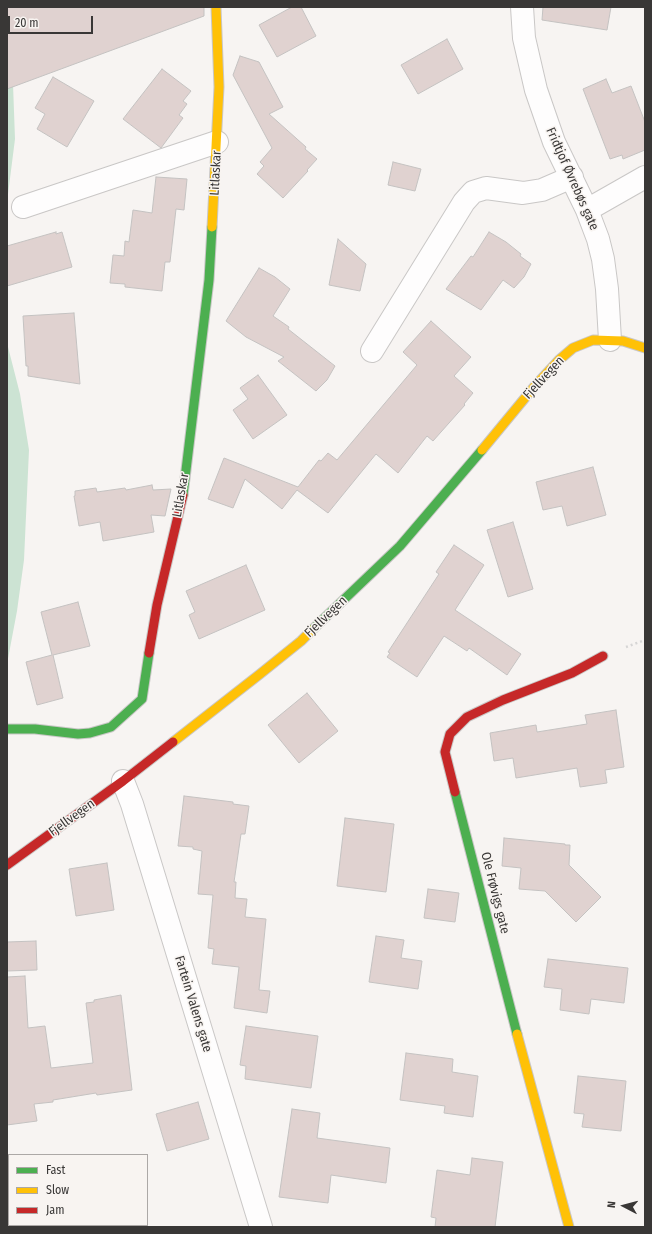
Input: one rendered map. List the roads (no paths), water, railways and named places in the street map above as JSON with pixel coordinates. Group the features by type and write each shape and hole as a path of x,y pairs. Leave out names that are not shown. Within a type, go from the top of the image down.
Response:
{"street":[{"name":"Litlaskar","path":"7,729 35,729 78,734 90,733 110,727 142,699 157,605 183,497 209,280 219,88 216,7"},
{"name":"Fridtjof Øvrebøs gate","path":"522,7 524,38 536,90 554,142 587,210 598,239 603,259 607,289 610,340"},
{"name":"Litlaskar","path":"23,207 217,142"},
{"path":"372,351 464,202 473,192 486,188 523,193 542,190 572,177"},
{"path":"587,210 645,177"},
{"name":"Fjellvegen","path":"7,865 123,781 301,641 400,546 453,486 534,387 559,360 573,348 593,340 610,340"},
{"path":"610,340 624,341 645,348"},
{"name":"Ole Frøvigs gate","path":"569,1227 524,1062 445,752 450,734 467,717 503,700 572,672 603,656"},
{"name":"Fartein Valens gate","path":"123,781 132,804 261,1227"}]}
